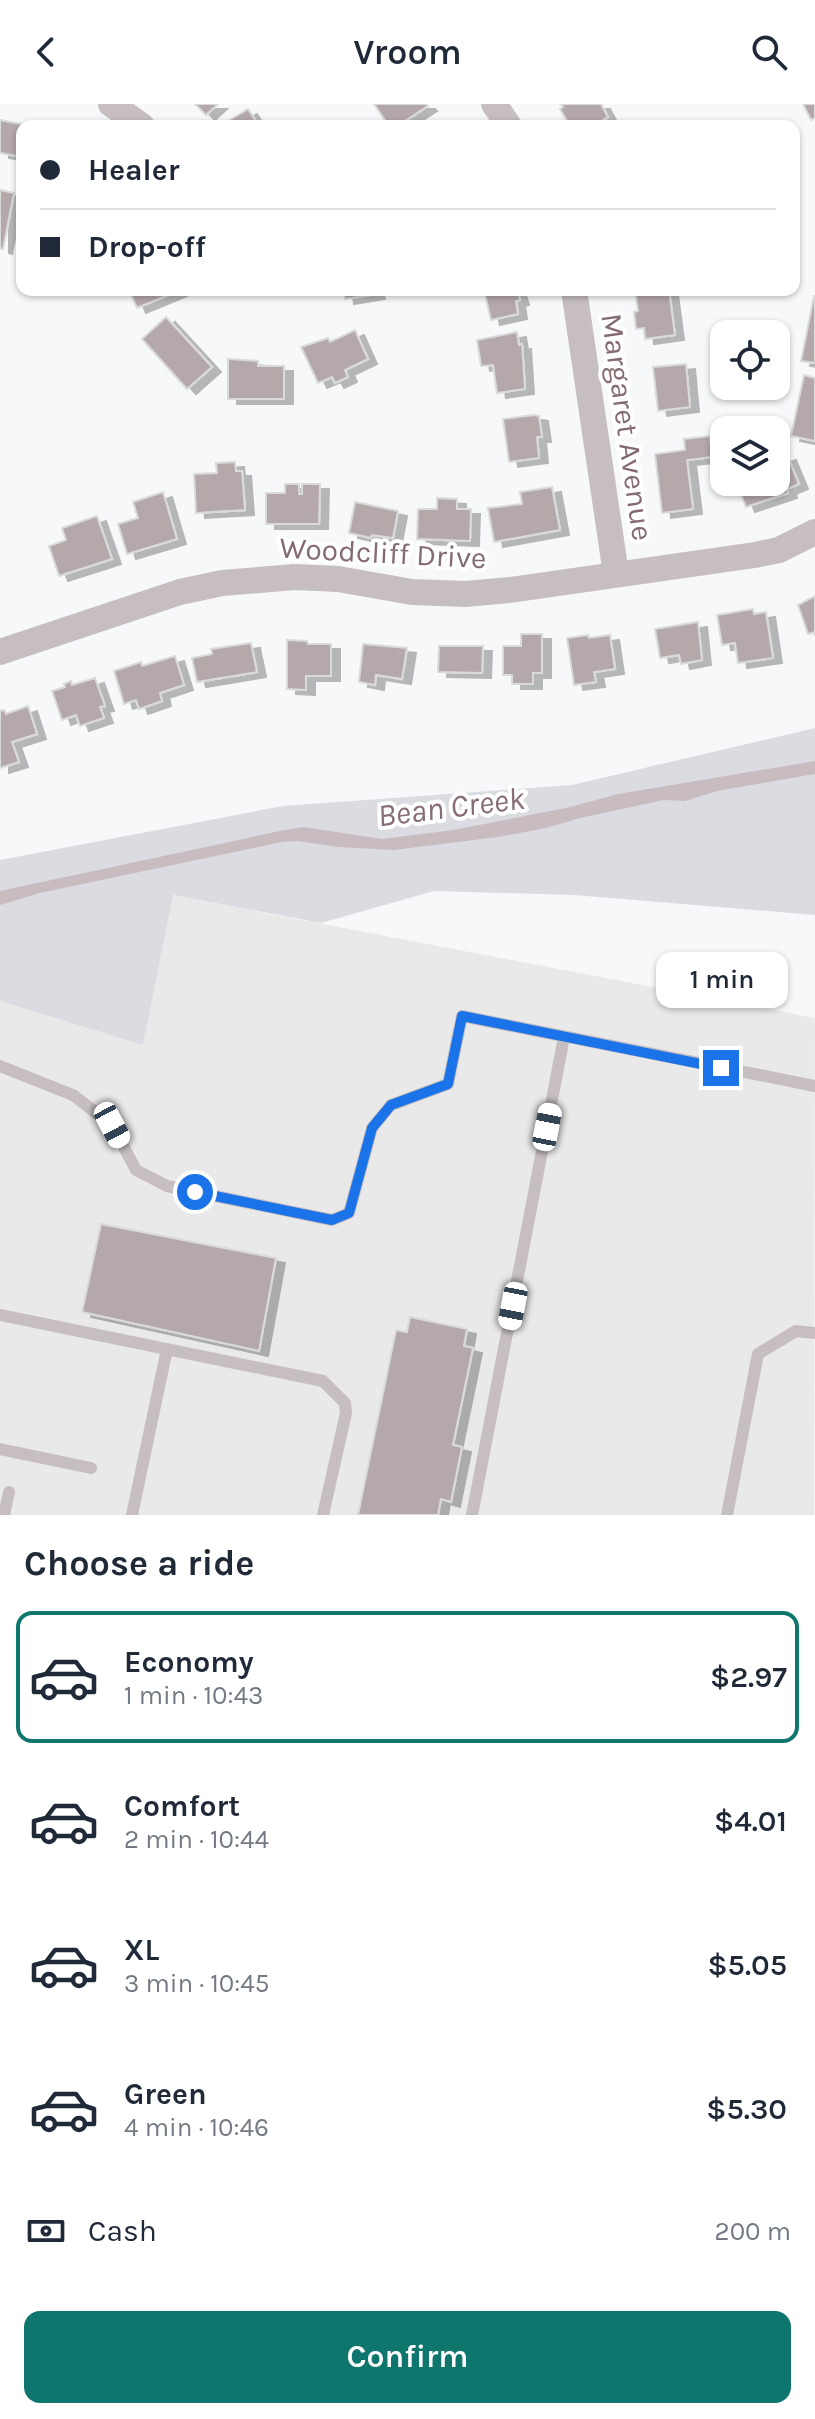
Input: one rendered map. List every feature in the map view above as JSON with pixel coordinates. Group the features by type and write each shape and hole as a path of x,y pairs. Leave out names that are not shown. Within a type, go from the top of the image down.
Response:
{"street":[{"path":"111,104 134,120"},
{"name":"Margaret Avenue","path":"575,296 616,574"},
{"name":"Woodcliff Drive","path":"0,652 180,592 222,583 295,577 338,579 412,592 466,594 755,555 779,550 815,532"}],"lane":[{"path":"0,1066 73,1095 112,1125 136,1170 167,1186 332,1220 349,1213 372,1128 391,1105 448,1084 462,1016 815,1086"},
{"path":"472,1515 564,1037"},
{"path":"0,1315 323,1381 345,1403 346,1413 323,1515"},
{"path":"727,1515 758,1354 796,1331 815,1333"},
{"path":"132,1515 167,1349"},
{"path":"0,1449 91,1468"},
{"path":"4,1515 9,1492"}],"shaded area":[{"path":"815,728 815,915 574,895 434,891 321,923 173,895 143,1045 0,1001 0,860 283,806 572,785"},
{"name":"Bean Creek","path":"815,761 815,774 717,791 685,801 664,800 498,837 394,850 282,842 40,893 0,905 0,891 280,831 303,827 382,839 453,830 566,808 618,794"},
{"path":"172,895 815,1018 814,1515 0,1515 0,1001 143,1044"}],"building":[{"path":"195,104 218,104 206,115"},
{"path":"374,104 428,106 406,120 385,120"},
{"path":"561,104 601,104 608,117 603,120 566,120 560,109 563,107"},
{"path":"803,104 815,104 815,118 811,120"},
{"path":"248,109 255,120 230,120"},
{"path":"0,120 16,123 16,156 0,153"},
{"path":"0,190 14,193 3,249 0,248"},
{"path":"132,296 166,296 137,308"},
{"path":"485,296 519,296 520,300 516,301 518,314 491,320"},
{"path":"636,296 670,296 675,335 645,339 644,328 636,329 634,312 638,311"},
{"path":"815,296 815,363 801,361"},
{"path":"166,317 212,367 187,389 142,339"},
{"path":"355,330 368,359 345,370 348,377 335,383 332,377 318,383 301,347 328,338 330,342"},
{"path":"517,332 519,345 522,344 525,389 497,393 493,365 481,366 477,340"},
{"path":"228,359 258,361 258,366 284,366 284,399 228,399"},
{"path":"686,364 690,407 658,411 653,367"},
{"path":"804,375 815,378 815,441 791,436"},
{"path":"539,416 542,437 537,437 539,458 509,462 503,419"},
{"path":"710,436 710,457 687,460 693,509 662,513 655,454 685,450 684,439"},
{"path":"235,462 236,471 242,471 245,510 196,513 194,474 217,473 216,463"},
{"path":"790,462 799,484 790,488"},
{"path":"285,484 299,484 299,494 302,494 302,484 320,484 319,524 266,524 266,493 285,493"},
{"path":"552,487 560,530 494,542 488,508 522,504 520,492"},
{"path":"163,492 177,539 127,554 118,524 138,518 133,502"},
{"path":"742,496 779,496 746,507"},
{"path":"437,498 457,499 457,509 471,509 470,541 417,539 418,509 437,509"},
{"path":"355,502 398,511 393,538 372,535 371,538 349,533"},
{"path":"97,516 112,559 59,576 49,546 66,540 62,528"},
{"path":"815,596 815,632 808,634 798,605"},
{"path":"753,609 754,614 766,612 773,658 738,663 735,643 722,645 717,615"},
{"path":"698,622 702,660 681,664 679,655 660,658 655,629"},
{"path":"521,634 542,634 542,673 533,673 533,684 512,684 512,675 503,675 503,646 521,646"},
{"path":"588,635 589,638 610,635 615,669 594,672 596,682 574,685 567,638"},
{"path":"287,640 331,644 331,676 306,676 306,690 287,689"},
{"path":"251,643 257,672 197,682 192,658 212,654 211,649"},
{"path":"363,644 407,648 402,679 376,675 375,685 359,682"},
{"path":"439,646 483,646 482,673 438,672"},
{"path":"175,656 184,685 160,693 162,701 139,709 136,700 124,704 114,671"},
{"path":"95,678 105,706 100,707 104,718 80,726 76,715 62,720 52,691 65,687 64,684 71,681 72,685"},
{"path":"28,706 37,734 12,742 19,762 0,768 0,711 4,710 6,714"},
{"path":"101,1224 276,1258 259,1351 82,1312"},
{"path":"410,1317 467,1329 464,1346 473,1348 453,1445 462,1447 451,1502 441,1499 438,1515 358,1515 396,1330 407,1332"}],"route":[{"path":"195,1192 332,1220 349,1213 372,1128 391,1105 448,1084 462,1016 721,1068"}]}
